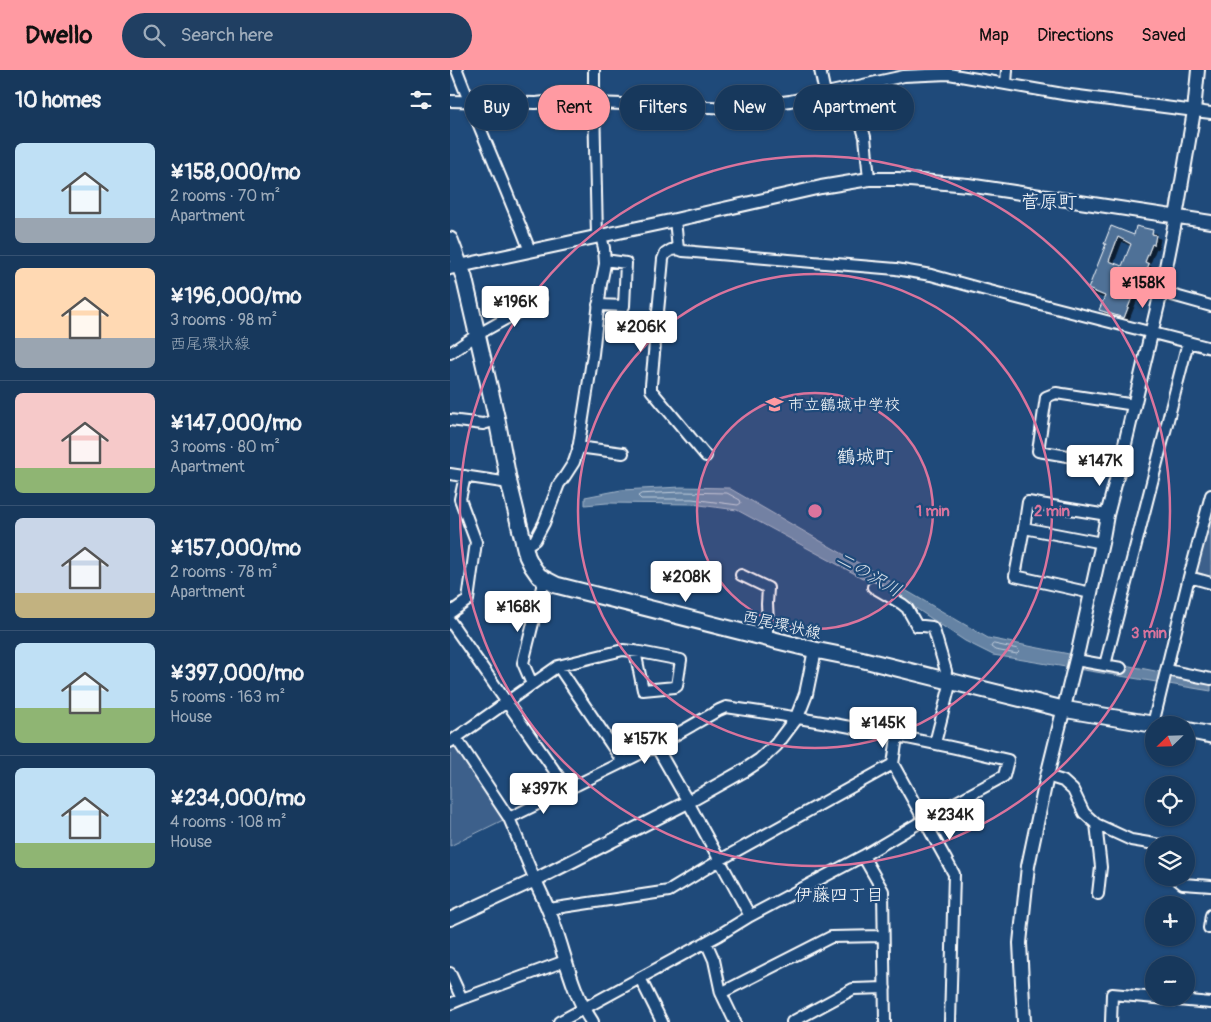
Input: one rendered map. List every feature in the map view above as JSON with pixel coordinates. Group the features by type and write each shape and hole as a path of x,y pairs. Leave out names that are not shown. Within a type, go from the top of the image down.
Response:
{"main road":[{"path":"450,240 455,267 464,277 527,556 539,576 544,579"},
{"name":"西尾環状線","path":"544,579 556,585 815,650 860,659 1063,709 1145,723"},
{"path":"1195,732 1211,735"}],"street":[{"path":"457,70 465,91"},
{"path":"594,70 594,85"},
{"path":"820,70 823,85"},
{"path":"1006,84 1007,70"},
{"path":"1024,1022 1020,942 1028,866 1047,776 1079,647 1107,515 1161,292 1194,111 1198,70"},
{"path":"863,85 904,76 948,74 1063,94 1211,113"},
{"path":"610,104 735,108 794,100"},
{"path":"450,101 465,102"},
{"path":"481,130 513,205 530,251"},
{"path":"525,546 535,540 544,523 559,484 574,462 578,447 605,264 604,248 599,236 595,130"},
{"path":"863,130 869,179"},
{"path":"455,267 821,187 869,179 898,179 968,185 1211,222"},
{"path":"675,220 679,249"},
{"path":"706,456 651,390 664,259 665,254 671,250 679,249 683,251 896,269 931,275 1211,348"},
{"path":"598,305 624,306 626,263 605,260"},
{"path":"1161,292 1211,306"},
{"path":"450,353 477,335 541,299"},
{"path":"1105,665 1188,342"},
{"path":"1120,465 1038,451 1046,397 1056,393 1135,405"},
{"path":"450,420 483,424 497,420"},
{"path":"578,447 622,453"},
{"path":"450,474 509,483"},
{"path":"450,613 468,600 476,542 460,499 465,476"},
{"path":"1157,716 1166,670 1211,495"},
{"path":"1091,593 1016,576 1028,502 1107,515"},
{"path":"1024,528 1102,543"},
{"path":"741,575 768,588 766,638"},
{"path":"1189,577 1211,583"},
{"path":"532,684 523,664 544,579"},
{"path":"873,588 907,608 917,626 932,627 934,630 948,680 935,743"},
{"path":"450,621 568,790"},
{"path":"592,1022 583,1009 565,961 549,909 509,818 453,740 558,666 623,650 635,652 681,660 676,686 643,690 635,652"},
{"path":"450,919 535,880 688,802 746,770 760,760 776,745 797,717 806,694 815,650"},
{"path":"1076,660 1121,668"},
{"path":"558,666 623,762"},
{"path":"1166,670 1211,679"},
{"path":"509,818 656,746 726,707 797,717 935,743 1008,760 1004,776 863,856 559,1022"},
{"path":"897,737 894,764 954,874 950,1022"},
{"path":"656,746 750,916"},
{"path":"549,909 669,891 720,860 894,764"},
{"path":"1047,776 1063,781 1073,790 1084,813 1096,824 1130,840 1145,842"},
{"path":"1096,824 1101,866 1098,894"},
{"path":"863,856 883,891 885,1022"},
{"path":"1195,885 1211,886"},
{"path":"1209,928 1211,915"},
{"path":"721,993 831,937 883,936"},
{"path":"706,942 714,960 721,993 735,1022"},
{"path":"450,1004 565,961"},
{"path":"450,973 462,999"},
{"path":"640,978 662,1022"},
{"path":"792,1022 853,989 885,988"},
{"path":"1111,1022 1112,994 1211,1004"}],"shaded area":[{"path":"1211,516 1211,578 1195,575"},
{"path":"452,742 503,820 450,846 450,743"}],"water":[{"name":"二の沢川","path":"681,487 729,488 988,638 1211,682 1211,691 993,655 965,641 905,601 737,510 692,504 607,503 585,505 585,497 621,490"}],"building":[{"path":"1111,226 1134,235 1136,226 1153,230 1152,234 1156,235 1154,245 1152,244 1145,262 1149,264 1124,318 1099,310 1105,296 1088,289 1106,244 1104,244","holes":["1118,237 1131,244 1122,266 1109,261"]}],"place":[{"name":"市立鶴城中学校","path":"774,404"}],"district":[{"name":"菅原町","path":"1049,201"},
{"name":"鶴城町","path":"865,456"},
{"name":"伊藤四丁目","path":"839,895"}]}
